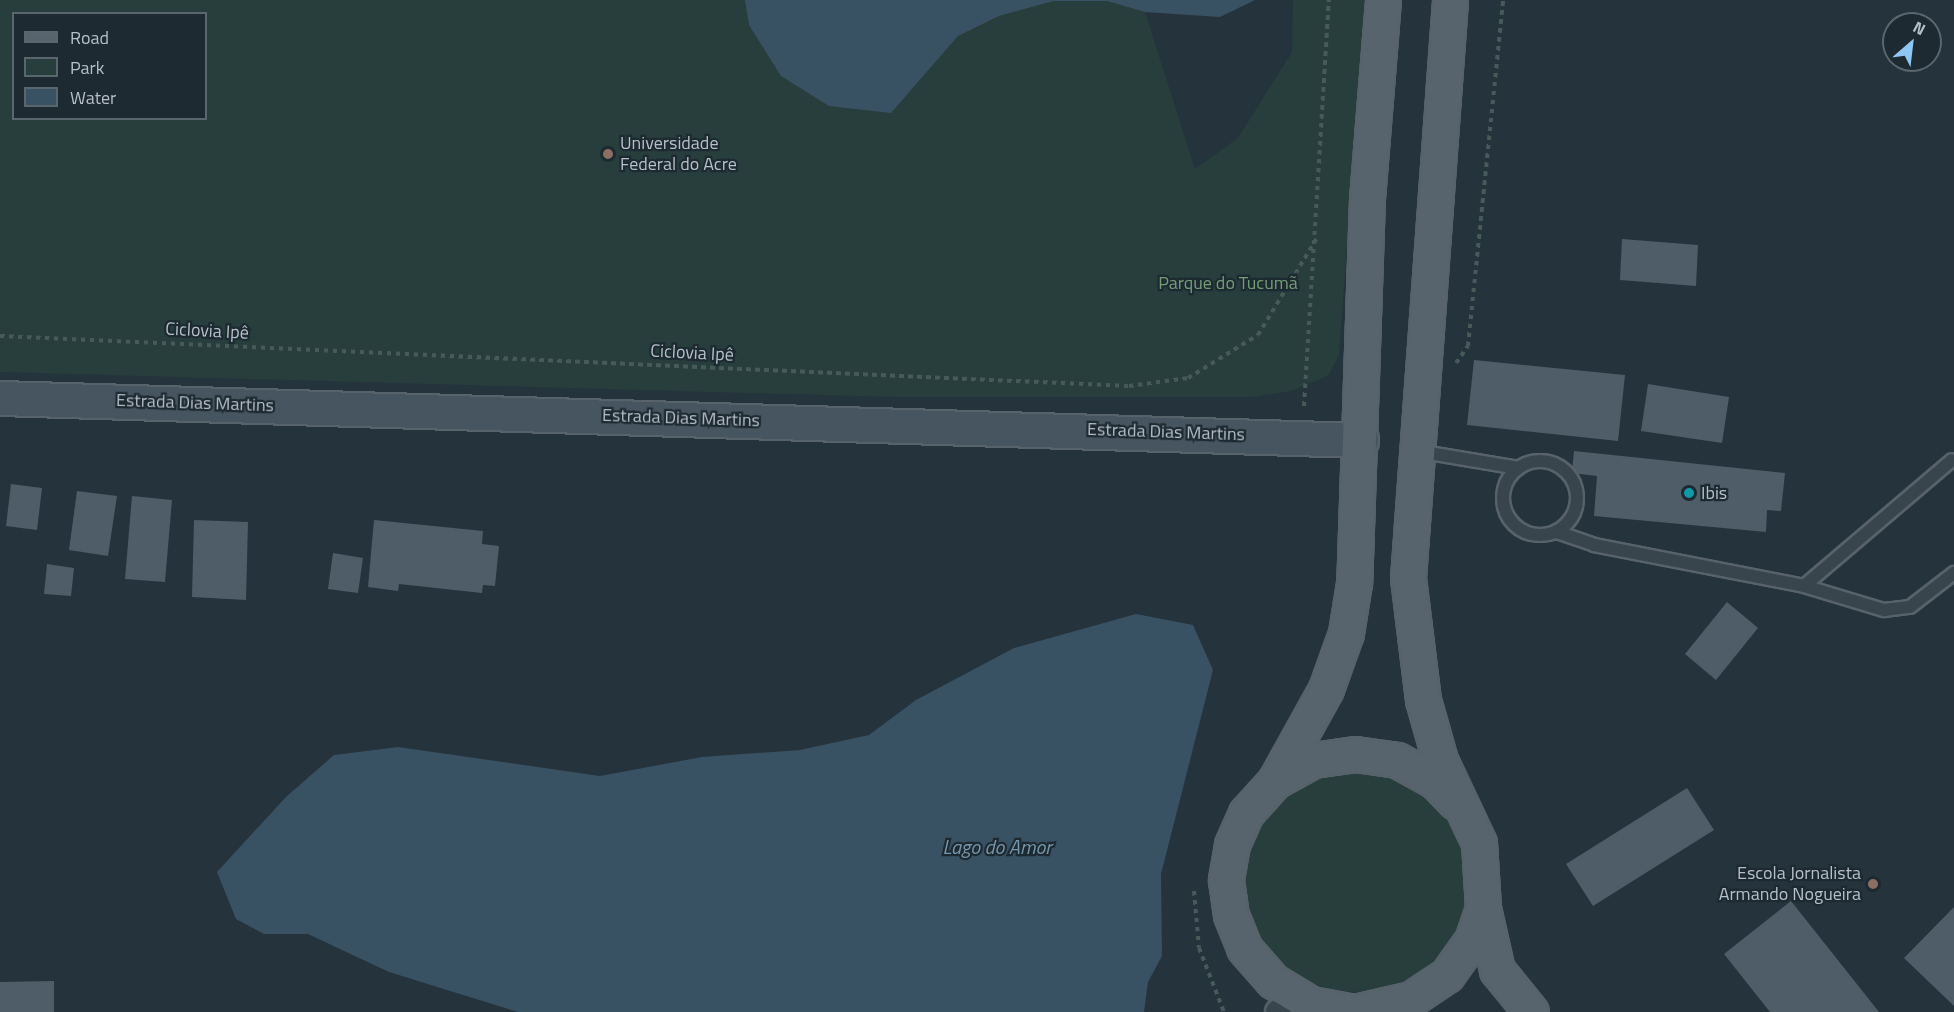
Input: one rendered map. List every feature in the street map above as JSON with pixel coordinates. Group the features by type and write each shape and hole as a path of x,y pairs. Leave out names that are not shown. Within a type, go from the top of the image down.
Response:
{"main road":[{"path":"1388,2 1367,198 1361,440 1346,633 1326,689 1275,781 1246,813 1232,845 1226,880 1231,915 1245,948 1277,1004 1311,1004 1343,1010 1409,1007 1447,975 1473,940 1483,908"},
{"path":"1442,5 1408,578 1415,648 1440,760 1479,843 1483,908 1497,970 1531,1012"},
{"path":"1275,781 1313,760 1355,754 1397,760 1435,781 1464,812"}],"street":[{"name":"Estrada Dias Martins","path":"0,398 1301,436 1361,440"}],"lane":[{"path":"1416,451 1519,468 1548,462 1569,476 1578,500 1571,518 1557,532"},
{"path":"1804,586 1952,460"},
{"path":"1519,468 1502,497 1510,521 1532,535 1557,532 1594,545 1804,586 1884,610 1910,607 1954,573"}],"path":[{"path":"1301,436 1317,238 1329,0"},
{"path":"1449,373 1468,346 1503,0"},
{"name":"Ciclovia Ipê","path":"0,336 1129,386 1188,378 1258,334 1317,238"}],"green space":[{"name":"Universidade Federal do Acre","path":"0,0 745,0 749,25 891,113 958,36 999,16 1054,1 1108,1 1145,12 1195,169 1238,138 1292,52 1293,0 1365,0 1339,355 1328,376 1291,391 1252,397 893,397 0,372"},
{"path":"1356,768 1378,770 1409,781 1435,801 1455,827 1466,858 1468,880 1466,902 1455,933 1435,959 1409,979 1378,990 1356,992 1334,990 1303,979 1277,959 1257,933 1246,902 1244,880 1246,858 1257,827 1277,801 1303,781 1334,770"}],"water":[{"path":"745,0 1255,0 1220,17 1145,12 1107,1 1054,1 999,16 958,36 891,113 829,106 781,76 749,25"},
{"name":"Lago do Amor","path":"1136,614 1193,625 1213,670 1161,874 1162,956 1148,982 1144,1012 518,1012 389,972 308,934 264,934 236,919 217,872 286,797 334,755 398,747 600,776 702,757 800,750 869,735 916,700 1014,648"}],"building":[{"path":"1622,239 1698,245 1696,286 1620,280"},
{"path":"1474,360 1625,375 1618,441 1467,425"},
{"path":"1648,384 1729,397 1722,443 1641,431"},
{"name":"Ibis","path":"1574,451 1785,473 1781,511 1767,510 1766,532 1594,516 1597,476 1572,473"},
{"path":"11,484 42,488 37,530 6,526"},
{"path":"77,491 117,496 108,556 69,550"},
{"path":"132,496 172,500 165,582 125,579"},
{"path":"194,520 248,522 246,600 192,597"},
{"path":"374,520 483,531 482,544 499,546 495,586 483,585 482,593 399,584 398,591 368,587"},
{"path":"333,553 363,558 358,593 328,589"},
{"path":"47,564 74,568 71,596 44,594"},
{"path":"1727,602 1758,628 1716,680 1685,654"},
{"path":"1687,788 1714,830 1593,906 1566,864"},
{"path":"1791,901 1879,1012 1770,1012 1724,954"},
{"path":"1954,907 1954,1006 1904,958"},
{"path":"54,981 54,1012 0,1012 0,982"}],"place":[{"name":"Universidade Federal do Acre","path":"608,154"},
{"name":"Ibis","path":"1689,493"},
{"name":"Escola Jornalista Armando Nogueira","path":"1873,884"}],"park label":[{"name":"Parque do Tucumã","path":"1228,283"}]}
